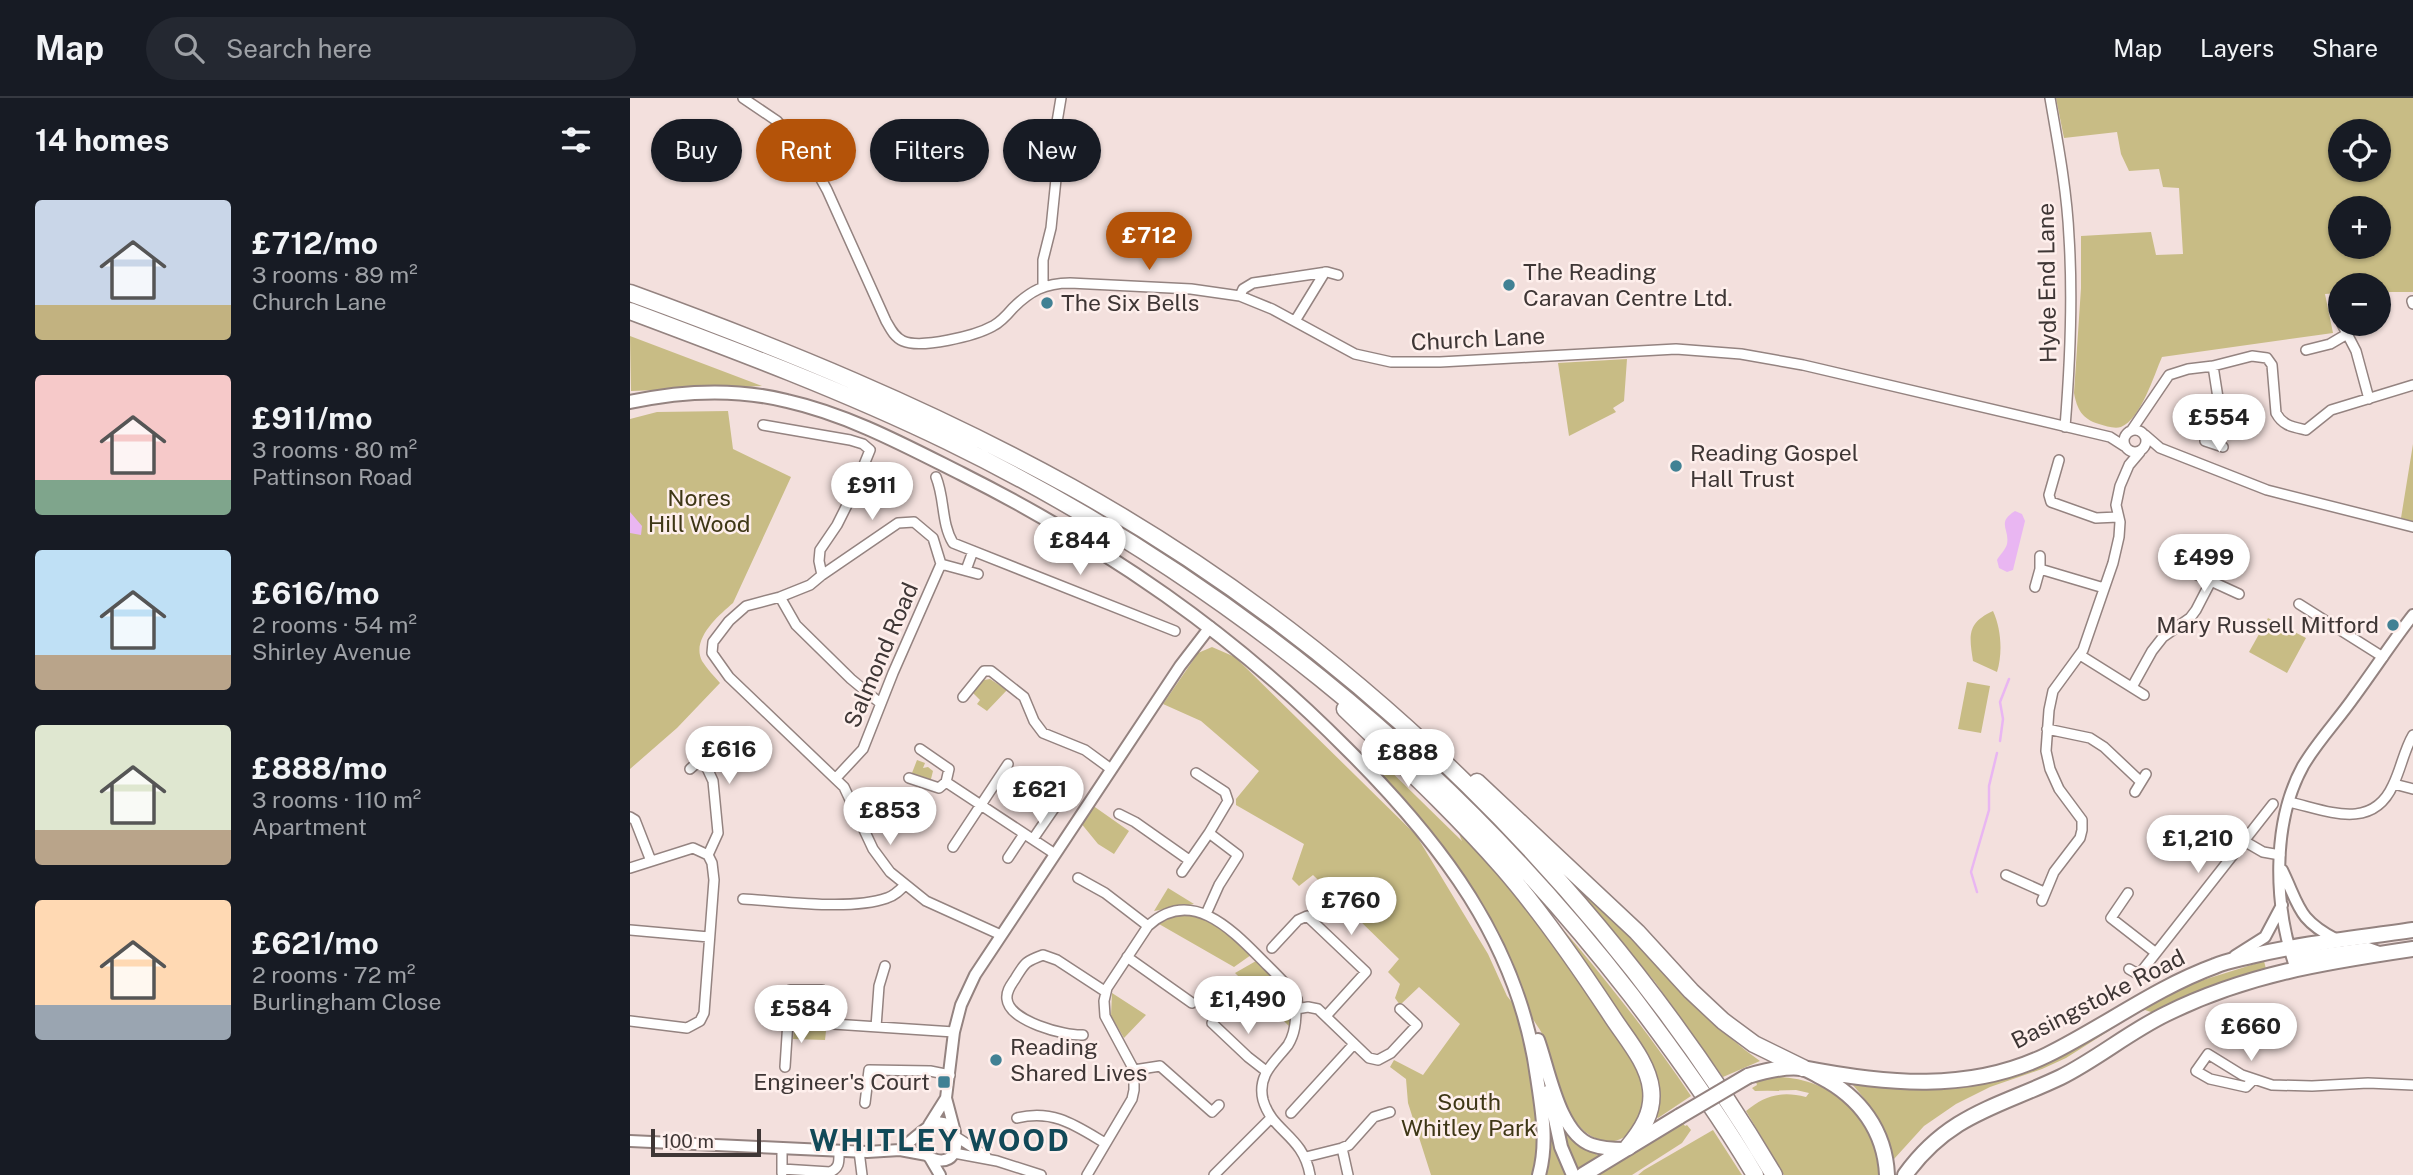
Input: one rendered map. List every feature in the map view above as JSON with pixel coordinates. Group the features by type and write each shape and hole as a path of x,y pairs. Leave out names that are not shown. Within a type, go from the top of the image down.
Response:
{"highway":[{"path":"630,293 716,325 917,409 997,447 1150,534 1278,623 1342,673 1447,765 1539,861 1618,952 1713,1079 1774,1175"},
{"path":"630,311 813,382 947,441 1059,500 1150,555 1275,642 1402,745 1489,830 1549,895 1662,1036 1755,1175"},
{"path":"1275,642 1418,778 1504,869 1588,980 1640,1061 1650,1082 1652,1099 1649,1114 1639,1134 1627,1148"},
{"path":"1413,734 1474,780 1551,850 1637,932 1691,991 1723,1021 1754,1044 1837,1086 1861,1106 1881,1141 1887,1175"},
{"name":"Basingstoke Road","path":"1583,1175 1748,1076 1771,1070 1803,1068 1867,1080 1914,1083 1972,1079 2000,1073 2044,1056 2126,1009 2217,965 2288,948 2413,930"},
{"name":"Basingstoke Road","path":"1905,1175 1937,1139 1973,1114 2063,1076 2156,1018 2197,999 2231,986 2295,969 2413,949"}],"main road":[{"path":"630,402 697,393 747,394 784,400 836,416 936,461 1057,525 1156,587 1210,627 1322,723 1413,819 1478,908 1509,970 1524,1012 1543,1120 1544,1152 1539,1175"},
{"path":"1524,1012 1533,1029 1567,1121 1576,1133 1593,1145 1627,1148"},
{"path":"1546,1066 1554,1120 1573,1175"}],"street":[{"path":"743,98 777,121 811,160 886,321 898,338 909,343 962,337 984,330 1002,320 1030,292 1043,286 1044,260 1051,228 1056,179 1056,128 1060,98"},
{"name":"Hyde End Lane","path":"2050,98 2059,148 2069,237 2069,346 2065,427"},
{"path":"1295,321 1325,272"},
{"path":"1240,296 1243,289 1254,283 1325,272 1338,275"},
{"name":"Church Lane","path":"1043,286 1070,283 1164,287 1212,290 1240,296 1295,321 1354,354 1391,362 1440,362 1676,349 1741,354 1803,365 2110,437 2136,433"},
{"path":"2306,350 2330,344 2344,336"},
{"path":"2348,336 2356,351 2369,399"},
{"path":"2129,465 2126,448 2136,433 2145,408 2156,397 2169,375 2188,369 2252,356 2267,358 2272,365 2276,414 2286,425 2306,430 2332,410 2413,385"},
{"path":"2205,441 2219,446 2221,417 2213,366"},
{"path":"763,425 850,440 870,450 850,499 820,550 822,575"},
{"path":"2136,433 2160,448 2267,490 2413,527"},
{"path":"2006,875 2043,897 2054,872 2080,838 2082,820 2059,789 2049,769 2047,729 2053,691 2080,655 2104,588 2119,537 2116,498 2129,465 2147,442 2136,433"},
{"name":"Church Lane","path":"2110,437 2126,448"},
{"path":"2126,448 2133,453 2160,448"},
{"path":"2059,460 2049,495 2051,502 2096,518 2118,517"},
{"path":"2056,473 2067,477"},
{"path":"936,477 943,494 946,531 953,543 1175,631"},
{"path":"941,564 933,538 914,522 898,523 810,585 746,606 713,642 712,653 729,677 844,787 873,849 890,872 905,886 941,909 1001,935"},
{"path":"2189,546 2175,566 2239,594"},
{"path":"966,570 973,551"},
{"path":"2035,587 2040,556"},
{"name":"Salmond Road","path":"836,778 863,749 880,703 941,564 978,575"},
{"path":"2040,569 2104,588"},
{"path":"2132,687 2163,637 2190,618 2196,610 2211,581"},
{"path":"780,597 796,625 880,703"},
{"path":"2299,604 2383,657"},
{"path":"2295,969 2288,948 2282,904 2280,855 2282,828 2289,802 2308,759 2413,615"},
{"path":"941,1175 921,1140 946,1098 954,1032 975,975 1180,666 1210,627"},
{"path":"2080,655 2144,695"},
{"path":"963,697 984,671 991,671 1024,697 1034,721 1043,733 1085,750 1111,769"},
{"path":"2047,729 2090,738 2104,747 2143,778 2135,792"},
{"path":"2289,802 2338,814 2361,814 2382,803 2394,784 2413,735"},
{"path":"909,778 939,788 946,782 949,769 920,750"},
{"path":"690,769 699,761 707,768 713,781 718,833 708,855"},
{"path":"953,847 1008,764"},
{"path":"1182,872 1228,801 1225,792 1196,774"},
{"path":"946,782 1055,854"},
{"path":"2394,784 2413,789"},
{"name":"Basingstoke Road","path":"2129,969 2136,973 2141,972 2244,841 2267,819 2273,804"},
{"path":"1008,858 1055,807"},
{"path":"1118,814 1135,822 1189,860"},
{"path":"630,817 635,820 651,861"},
{"path":"1206,914 1219,885 1238,855 1209,834"},
{"path":"2244,841 2263,852 2280,855"},
{"path":"630,868 693,848 708,855 714,880 704,1013 700,1021 687,1028 630,1021"},
{"path":"2281,867 2304,917 2337,940"},
{"path":"1078,878 1105,893 1149,926"},
{"path":"743,899 835,904 871,902 890,897 905,886"},
{"path":"2128,893 2111,918 2156,953"},
{"path":"2217,965 2249,949 2265,937 2282,904"},
{"path":"1087,1175 1132,1099 1135,1083 1134,1070 1105,1016 1106,992 1126,957 1156,919 1177,911 1190,910 1206,914 1228,928 1280,978 1297,999 1294,1034 1266,1071 1261,1086 1271,1118 1298,1145 1306,1157 1310,1175"},
{"path":"1272,948 1298,920 1307,916 1366,972 1326,1016"},
{"path":"630,930 709,937"},
{"path":"2288,948 2300,957 2368,948 2383,954"},
{"path":"1083,1035 1069,1036 1054,1032 1014,1012 1007,1002 1008,990 1026,961 1043,955 1057,960 1106,992"},
{"path":"1126,957 1192,1003"},
{"path":"876,1027 879,986 885,966"},
{"path":"785,1067 790,990 822,990 829,999 827,1024"},
{"path":"1296,1009 1318,1009 1369,1058 1378,1060 1391,1053 1417,1025 1400,1009"},
{"path":"788,1021 954,1032"},
{"path":"1212,1023 1266,1071"},
{"path":"1291,1113 1354,1044"},
{"path":"2249,1084 2208,1054 2196,1072 2210,1079 2249,1084 2413,1085"},
{"path":"1134,1070 1160,1066 1212,1112 1219,1105"},
{"path":"865,1103 869,1070 930,1071 950,1075"},
{"path":"941,1175 956,1135 946,1098"},
{"path":"1306,1157 1349,1145 1374,1117 1390,1112"},
{"path":"1017,1118 1035,1114 1050,1115 1105,1143"},
{"path":"1213,1175 1271,1118"},
{"path":"900,1150 927,1128 938,1123 947,1124 970,1148 997,1161 1041,1175"},
{"path":"630,1141 859,1152 900,1150 938,1161 950,1156 997,1161"},
{"path":"1342,1148 1348,1175"},
{"path":"782,1149 782,1172 830,1172 838,1165 839,1151"},
{"path":"859,1152 862,1175"}],"green space":[{"path":"2056,98 2413,98 2413,292 2391,292 2391,273 2328,273 2328,294 2325,294 2328,334 2162,357 2141,406 2128,422 2116,428 2093,422 2081,413 2074,393 2081,288 2081,236 2151,232 2156,255 2183,254 2179,188 2163,187 2159,169 2129,171 2121,154 2117,132 2064,138"},
{"path":"630,336 762,386 631,391"},
{"path":"1627,359 1624,401 1613,408 1616,412 1569,436 1558,363"},
{"name":"Nores Hill Wood","path":"728,411 733,449 791,477 733,603 720,614 700,644 702,661 720,683 677,728 630,769 630,419 657,412"},
{"path":"2413,444 2413,522 2401,518"},
{"path":"1993,611 2000,641 1997,672 1973,661 1971,644 1974,625"},
{"path":"2268,618 2306,638 2287,673 2249,652"},
{"name":"South Whitley Park","path":"1212,647 1235,657 1416,835 1488,954 1507,996 1519,1011 1540,1124 1537,1175 1431,1175 1408,1103 1406,1079 1390,1067 1394,1060 1423,1075 1460,1024 1419,987 1400,1005 1395,998 1400,984 1388,972 1399,959 1313,875 1299,886 1292,879 1304,844 1236,805 1236,799 1259,771 1201,721 1163,704 1198,653"},
{"path":"990,679 1007,690 987,711 977,704 980,700 972,692 984,680"},
{"path":"1967,682 1990,686 1981,733 1958,729"},
{"path":"1372,753 1462,841 1455,824 1479,850 1548,933 1610,1021 1640,1071 1646,1091 1642,1112 1630,1132 1623,1138 1615,1141 1601,1140 1588,1134 1570,1112 1543,1035 1525,1004 1502,941 1490,918 1447,856 1366,760"},
{"path":"917,760 925,763 923,768 928,767 933,771 931,779 927,780 912,773"},
{"path":"1092,805 1129,831 1114,854 1098,844 1080,822"},
{"path":"1549,856 1703,1013 1760,1061 1723,1077 1655,982"},
{"path":"1515,874 1607,982 1691,1096 1656,1117 1658,1096"},
{"path":"1168,888 1194,904 1154,911"},
{"path":"1178,914 1204,917 1251,955 1234,967 1159,924"},
{"path":"1256,961 1284,989 1290,1004 1290,1027 1235,973"},
{"path":"2264,961 2266,969 2216,984 2154,1013 2145,1010 2137,1013 2066,1058 1990,1087 1956,1104 1924,1126 1894,1159 1878,1119 1852,1084 1902,1089 1961,1086 2200,981"},
{"path":"1112,993 1146,1015 1124,1038 1111,1016"},
{"path":"796,996 822,998 821,1018 795,1017"},
{"path":"794,1029 826,1031 825,1040 793,1039"},
{"path":"1777,1077 1816,1085 1833,1093 1848,1105 1870,1136 1879,1175 1784,1175 1746,1111 1760,1101 1774,1096 1789,1094 1806,1097 1809,1093 1796,1090 1755,1091 1752,1088 1757,1085 1756,1082"},
{"path":"1545,1102 1568,1175 1544,1175"},
{"path":"1683,1123 1691,1130 1682,1143 1632,1175 1599,1175"},
{"path":"1713,1130 1742,1175 1638,1175 1644,1170"},
{"path":"1562,1131 1579,1146 1600,1156 1577,1169"}],"shaded area":[{"path":"2015,511 2022,514 2025,521 2013,570 2007,572 1999,568 1997,560 2007,544 2006,519"},
{"path":"630,512 642,526 641,535 630,533"},
{"path":"2256,1019 2265,1037 2261,1042 2244,1034 2229,1039 2224,1036 2222,1029 2233,1022"}],"waterway":[{"path":"2000,741 2003,719 2000,702 2009,679"},
{"path":"1977,892 1971,872 1989,810 1989,786 1997,753"}],"place":[{"name":"The Reading Caravan Centre Ltd.","path":"1509,285"},
{"name":"The Six Bells","path":"1047,303"},
{"name":"Reading Gospel Hall Trust","path":"1676,466"},
{"name":"Mary Russell Mitford","path":"2393,625"},
{"name":"Reading Shared Lives","path":"996,1060"},
{"name":"Engineer's Court","path":"944,1082"}],"district":[{"name":"WHITLEY WOOD","path":"940,1141"}]}
